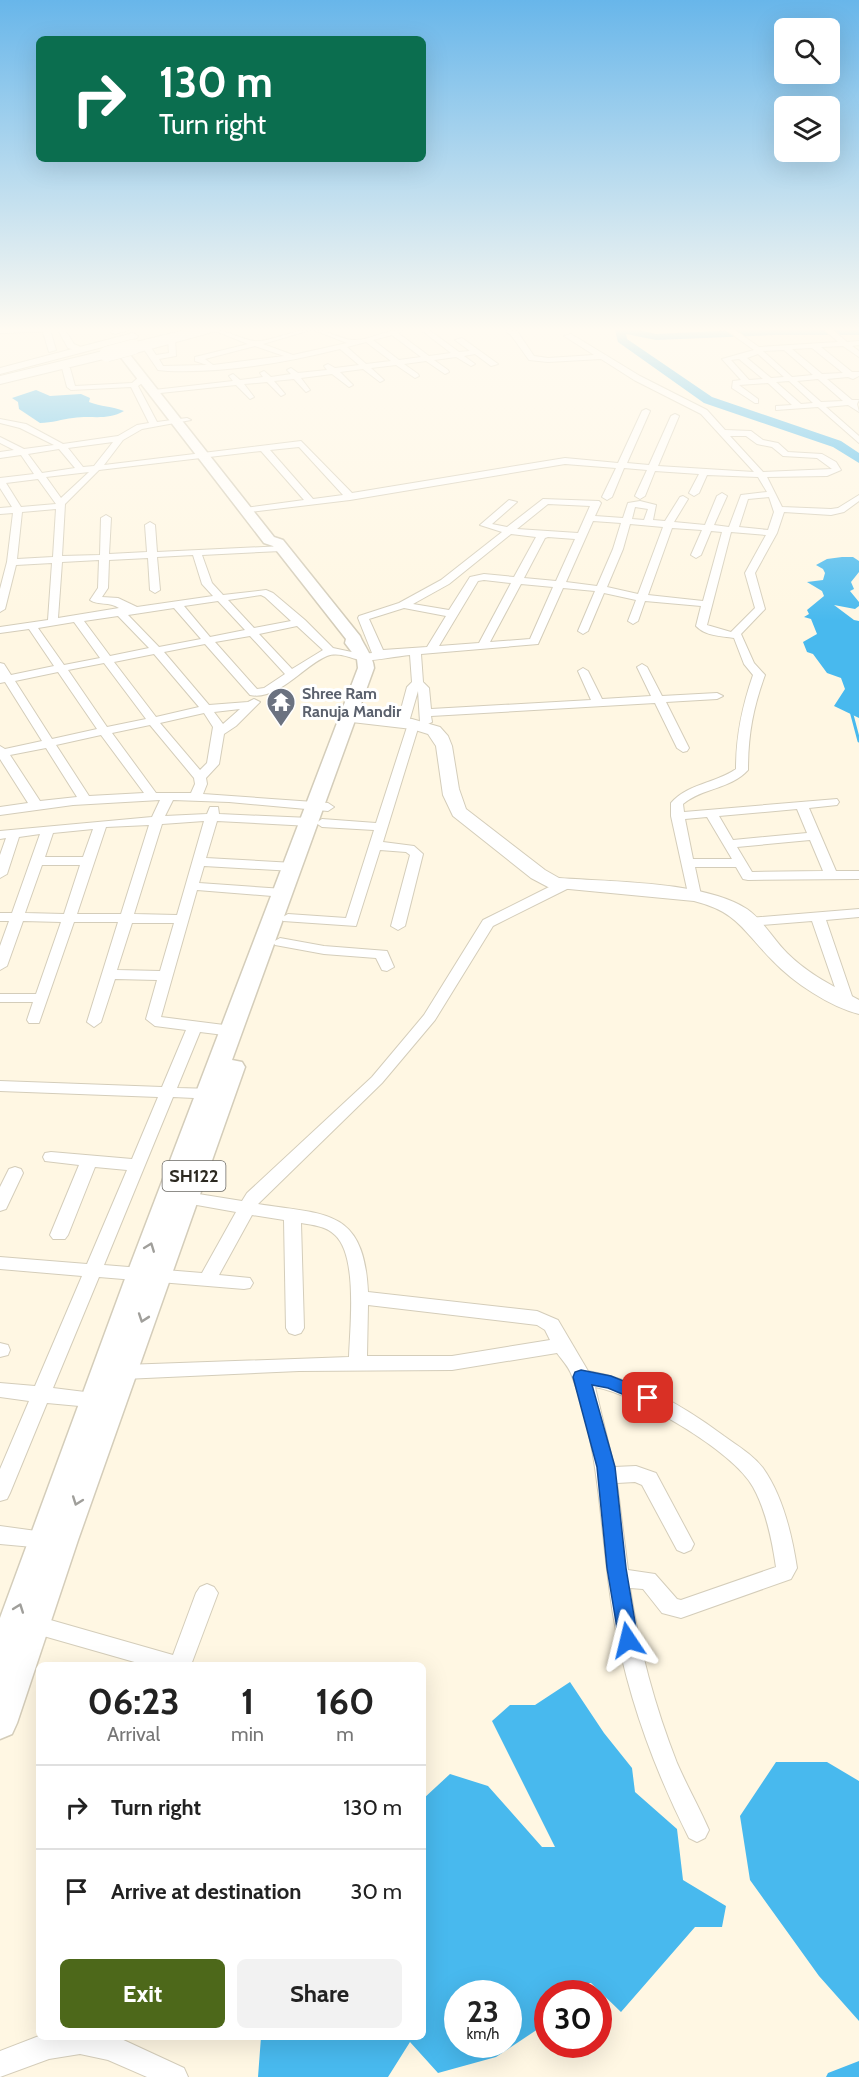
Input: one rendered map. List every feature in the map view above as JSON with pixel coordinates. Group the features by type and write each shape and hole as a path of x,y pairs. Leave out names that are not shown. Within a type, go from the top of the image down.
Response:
{"main road":[{"path":"187,427 259,509 280,539 279,545"},
{"path":"208,453 245,511 269,540 279,545 368,652"},
{"name":"SH122","path":"0,1663 44,1539 103,1401 124,1372 148,1276 186,1198 232,1031 263,968 280,942 319,815 355,718 377,671 368,652"},
{"name":"SH122","path":"0,1723 103,1401 263,968 284,893 319,815"}],"street":[{"path":"0,511 61,504 98,467 120,438 143,427"},
{"path":"607,497 639,427"},
{"path":"640,496 670,427"},
{"path":"717,427 761,475 779,509 772,533 750,573 760,609 735,634"},
{"path":"0,434 25,428 42,435 61,446 81,470"},
{"path":"42,435 52,433"},
{"path":"245,511 350,497 511,468 565,461 761,475 826,473 837,470 833,464 819,456 788,455 775,445 760,442 748,433 722,433"},
{"path":"79,434 94,441"},
{"path":"855,434 859,440"},
{"path":"0,455 120,438"},
{"path":"0,440 23,452 61,504 53,621"},
{"path":"0,609 13,557 18,509 0,481 208,453 303,445 350,497"},
{"path":"263,447 311,502"},
{"path":"106,456 116,455"},
{"path":"694,493 704,472"},
{"path":"694,895 676,808 680,800 742,770 741,743 746,731 747,708 759,675 749,664 740,639 735,634 702,628 730,530 744,497 772,494"},
{"path":"696,555 722,496"},
{"path":"779,509 829,512 842,510 852,500 859,498"},
{"path":"633,621 668,525 682,499"},
{"path":"175,603 252,691 261,693 267,692 291,674 330,651 368,652 415,651 534,642 596,503 549,500 445,582 403,605 363,618 376,644 368,652"},
{"path":"512,502 485,525 510,531 581,537"},
{"path":"583,631 628,522 633,504 650,506 653,509 647,523"},
{"path":"652,512 674,514"},
{"path":"106,518 103,588 95,600 114,600 123,606 137,608"},
{"path":"589,518 772,533"},
{"path":"150,525 154,590"},
{"path":"483,646 543,535"},
{"path":"0,553 13,557 56,560 197,554 279,545"},
{"path":"197,554 205,580 217,597 291,674"},
{"path":"431,650 474,579 484,577 601,589 640,598 707,604"},
{"path":"0,630 256,592 266,593 301,622 330,651"},
{"path":"403,605 452,614"},
{"path":"119,611 157,650 207,710 220,731 213,764 200,777"},
{"path":"76,618 109,659 153,721 200,777 201,784 196,797"},
{"path":"3,679 301,622"},
{"path":"31,625 59,669 153,797"},
{"path":"288,918 351,923 417,722 423,688 418,683 415,651"},
{"path":"0,666 3,679 85,800"},
{"path":"642,667 683,748"},
{"path":"583,670 598,703"},
{"path":"417,722 413,687 418,683"},
{"path":"220,731 252,705 261,693"},
{"path":"355,718 417,722 598,703 717,696"},
{"path":"36,805 0,752 207,710 252,705"},
{"path":"417,722 440,736 447,756 451,798 459,813 538,874 555,882 566,884 694,895 722,902 735,908 750,922 794,970 818,988 853,1005"},
{"path":"94,1022 157,820 168,797"},
{"path":"0,811 85,800 196,797 217,798 319,815 381,828"},
{"path":"217,798 154,1021 232,1031"},
{"path":"677,816 833,802"},
{"path":"802,805 831,876"},
{"path":"711,813 738,863 745,874 751,877 859,875"},
{"path":"0,835 157,820 319,815"},
{"path":"34,1020 100,824"},
{"path":"0,966 48,830"},
{"path":"0,874 14,834"},
{"path":"728,844 815,836"},
{"path":"375,845 409,849 417,854 398,926"},
{"path":"37,861 88,861"},
{"path":"199,862 294,867"},
{"path":"688,863 738,863"},
{"path":"207,1280 253,1197 377,1080 430,1017 488,923 566,884"},
{"path":"192,886 284,893"},
{"path":"750,922 859,913"},
{"path":"817,915 853,1005"},
{"path":"0,917 183,919"},
{"path":"280,942 324,950 382,954 387,967"},
{"path":"108,974 165,976"},
{"path":"0,998 41,998"},
{"path":"0,1493 195,1027"},
{"path":"0,1086 216,1094"},
{"path":"51,1157 137,1165"},
{"path":"58,1235 89,1161"},
{"path":"0,1205 15,1173"},
{"path":"186,1198 332,1223 348,1237 356,1258 358,1364"},
{"path":"292,1215 295,1329"},
{"path":"0,1263 244,1283"},
{"path":"358,1297 537,1318 551,1323 581,1377 607,1476 618,1579 628,1640 655,1736 668,1772 697,1830"},
{"path":"124,1372 299,1364 452,1363 562,1345"},
{"path":"581,1377 611,1382 665,1406 743,1460 760,1480 766,1493 786,1568 784,1573 777,1577 681,1609 670,1606 648,1581 618,1579"},
{"path":"0,1390 103,1401"},
{"path":"607,1476 636,1474 649,1479 684,1544"},
{"path":"0,1535 44,1539"},
{"path":"33,1624 173,1662 207,1593"},
{"path":"0,2064 47,2046 68,2042 88,2043 109,2047 175,2077"}],"water":[{"path":"853,557 859,561 859,572 851,582 854,589 850,591 859,602 859,606 855,609 834,605 854,620 859,621 859,718 834,706 845,689 841,678 827,673 813,654 807,652 803,642 817,634 811,619 804,617 809,614 807,610 824,596 822,591 807,582 823,580 825,573 816,565 827,559"},
{"path":"570,1682 604,1733 632,1768 635,1792 677,1829 683,1880 726,1906 722,1927 695,1927 621,2012 612,2003 612,1980 534,1980 534,2032 522,2040 522,1980 444,1980 444,2058 492,2058 438,2073 410,2042 388,2077 258,2077 261,2040 426,2040 426,1796 450,1774 488,1786 542,1847 555,1847 492,1721 510,1705 535,1705"},
{"path":"776,1762 827,1762 859,1781 859,2021 819,1976 750,1880 740,1816"},
{"path":"859,2061 859,2077 826,2077 828,2073"}],"waterway":[{"path":"787,427 837,444 859,459"},
{"path":"851,711 859,741"}],"place":[{"name":"Shree Ram Ranuja Mandir","path":"281,728"}],"route":[{"path":"628,1640 616,1568 606,1467 581,1377 611,1382 648,1398"}]}
